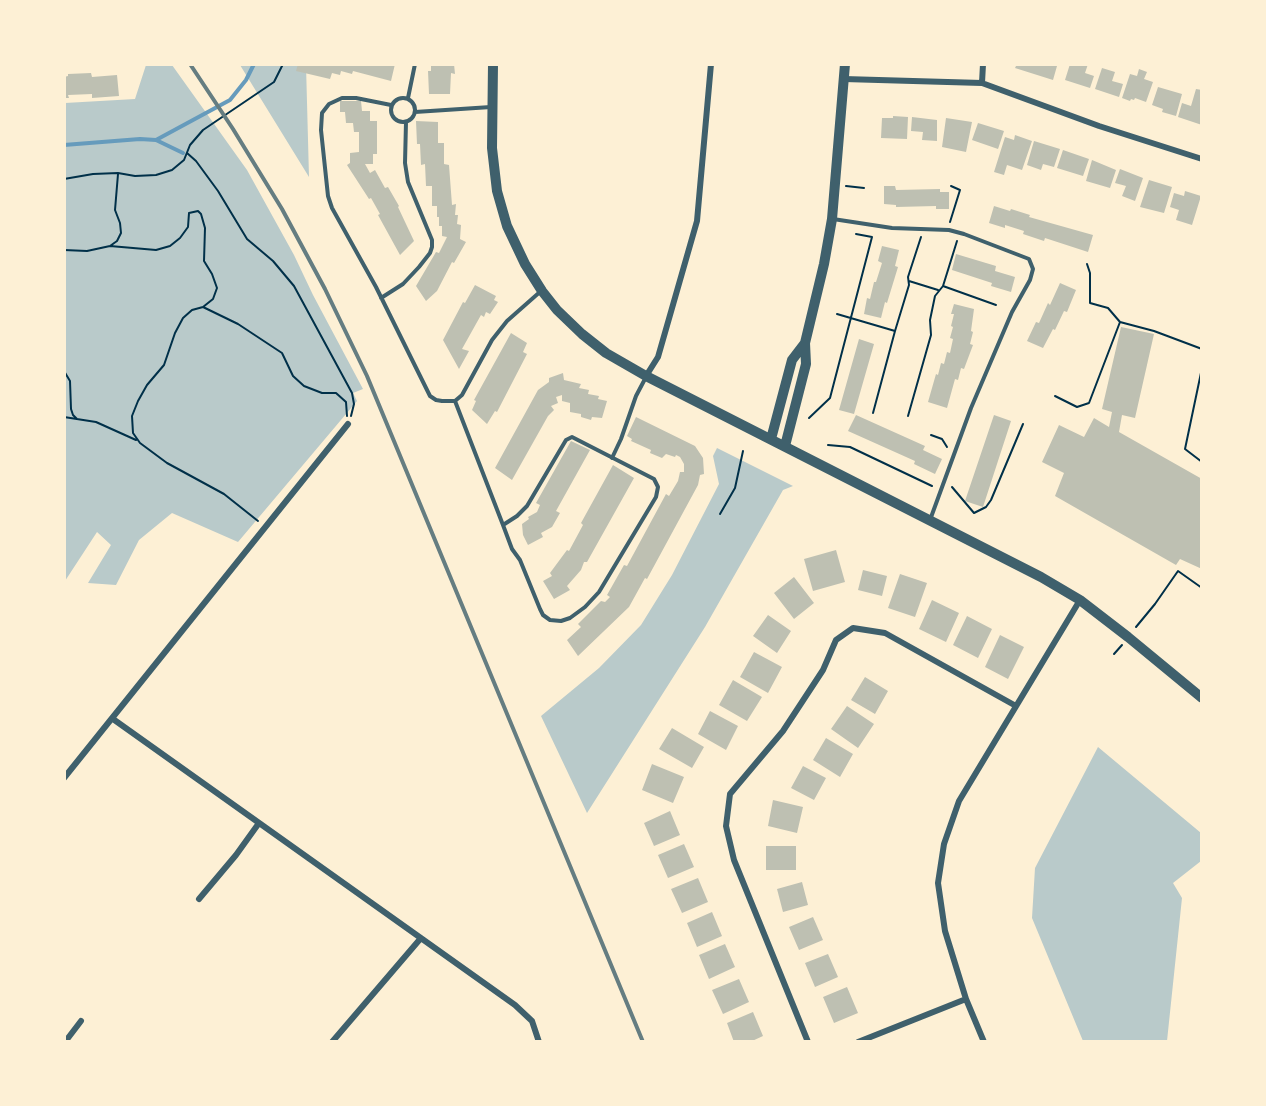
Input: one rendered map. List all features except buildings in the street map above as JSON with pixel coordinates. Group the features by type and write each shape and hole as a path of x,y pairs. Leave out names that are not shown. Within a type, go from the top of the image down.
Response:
{"street":[{"path":"493,64 492,148 497,191 507,226 525,264 542,291 557,310 582,334 606,353 646,376 1041,577 1080,600 1202,698"},
{"path":"646,376 661,348 697,221 711,64"},
{"path":"785,447 806,364 805,344 832,219 845,64"},
{"path":"982,83 983,64"},
{"path":"844,80 982,83 1099,126 1202,159"},
{"path":"771,439 792,360 805,344"},
{"path":"64,778 348,424"},
{"path":"984,1041 966,999 945,931 938,883 944,844 959,801 1080,600"},
{"path":"808,1041 734,860 726,826 730,794 783,731 823,670 836,640 853,628 885,633 1016,705"},
{"path":"113,719 515,1005 532,1021 540,1041"},
{"path":"199,899 259,823"},
{"path":"332,1041 421,938"},
{"path":"858,1041 966,999"},
{"path":"65,1041 81,1021"}],"lane":[{"path":"408,98 415,64"},
{"path":"399,97 408,98 414,103 415,112 406,122 397,121 392,116 391,105 399,97"},
{"path":"391,105 356,98 342,98 329,104 322,112 327,185 332,208 381,298 430,396 436,400 455,400 462,395 492,340 507,321 542,291"},
{"path":"415,112 492,107"},
{"path":"381,298 403,284 430,253 432,247 432,240 408,182 405,163 406,122"},
{"path":"832,219 891,228 949,230 1029,260 1033,269 971,408 930,521"},
{"path":"612,458 646,376"},
{"path":"455,400 503,525 543,615 550,620 561,621 570,618 585,607 599,592 656,496 658,487 654,479 572,437 566,440 527,506 503,525"}],"path":[{"path":"64,179 93,174 156,175 171,170 184,160 190,145 203,130 274,82 283,64"},
{"path":"187,153 196,161 218,191 246,239 273,261 294,286 352,393 354,404 348,424"},
{"path":"110,246 117,241 121,233 115,210 118,173"},
{"path":"836,185 864,188"},
{"path":"950,222 960,190 951,186"},
{"path":"64,249 87,251 110,246 156,250 170,246 180,238 188,226 189,213 198,211 201,214 205,228 204,261 218,288 213,299 203,307 192,310 183,318 164,365 147,385 138,401 132,416 133,433 136,440"},
{"path":"809,418 830,398 872,237 856,234"},
{"path":"873,413 902,313 908,277 921,236 928,236"},
{"path":"908,416 931,335 930,320 935,296 942,286 957,241"},
{"path":"1087,264 1090,273 1090,303 1108,308 1120,322 1154,331 1202,349"},
{"path":"909,281 939,291"},
{"path":"942,286 996,305"},
{"path":"203,307 238,324 282,353 293,376 304,386 322,393 336,393 346,402 348,424"},
{"path":"837,314 895,332"},
{"path":"1055,396 1077,406 1089,403 1120,322"},
{"path":"1202,368 1185,449 1202,462"},
{"path":"64,372 70,381 71,409 77,419"},
{"path":"64,417 96,422 136,440 167,463 224,494 266,527"},
{"path":"974,513 986,507 991,500 1023,424"},
{"path":"931,435 946,444 947,451"},
{"path":"828,445 850,447 933,485 929,496"},
{"path":"720,514 735,488 743,450"},
{"path":"950,485 974,513"},
{"path":"973,518 974,513"},
{"path":"1135,628 1178,572 1202,588"},
{"path":"1114,654 1123,643"}],"shaded area":[{"path":"146,65 172,65 247,170 363,389 353,393 357,401 238,542 172,513 139,540 116,585 88,583 111,545 97,532 65,581 65,103 135,99"},
{"path":"240,65 306,65 309,177"},
{"path":"717,448 793,486 783,490 705,627 587,813 541,716 599,668 641,625 672,575 719,484 713,456"},
{"path":"1098,747 1201,833 1201,861 1173,883 1182,898 1167,1041 1083,1041 1032,918 1035,868"}],"waterway":[{"path":"64,145 140,139 156,140 230,100 246,80 254,64"},
{"path":"156,140 183,153"}],"railway":[{"path":"190,64 282,209 325,289 367,376 643,1042"}]}
